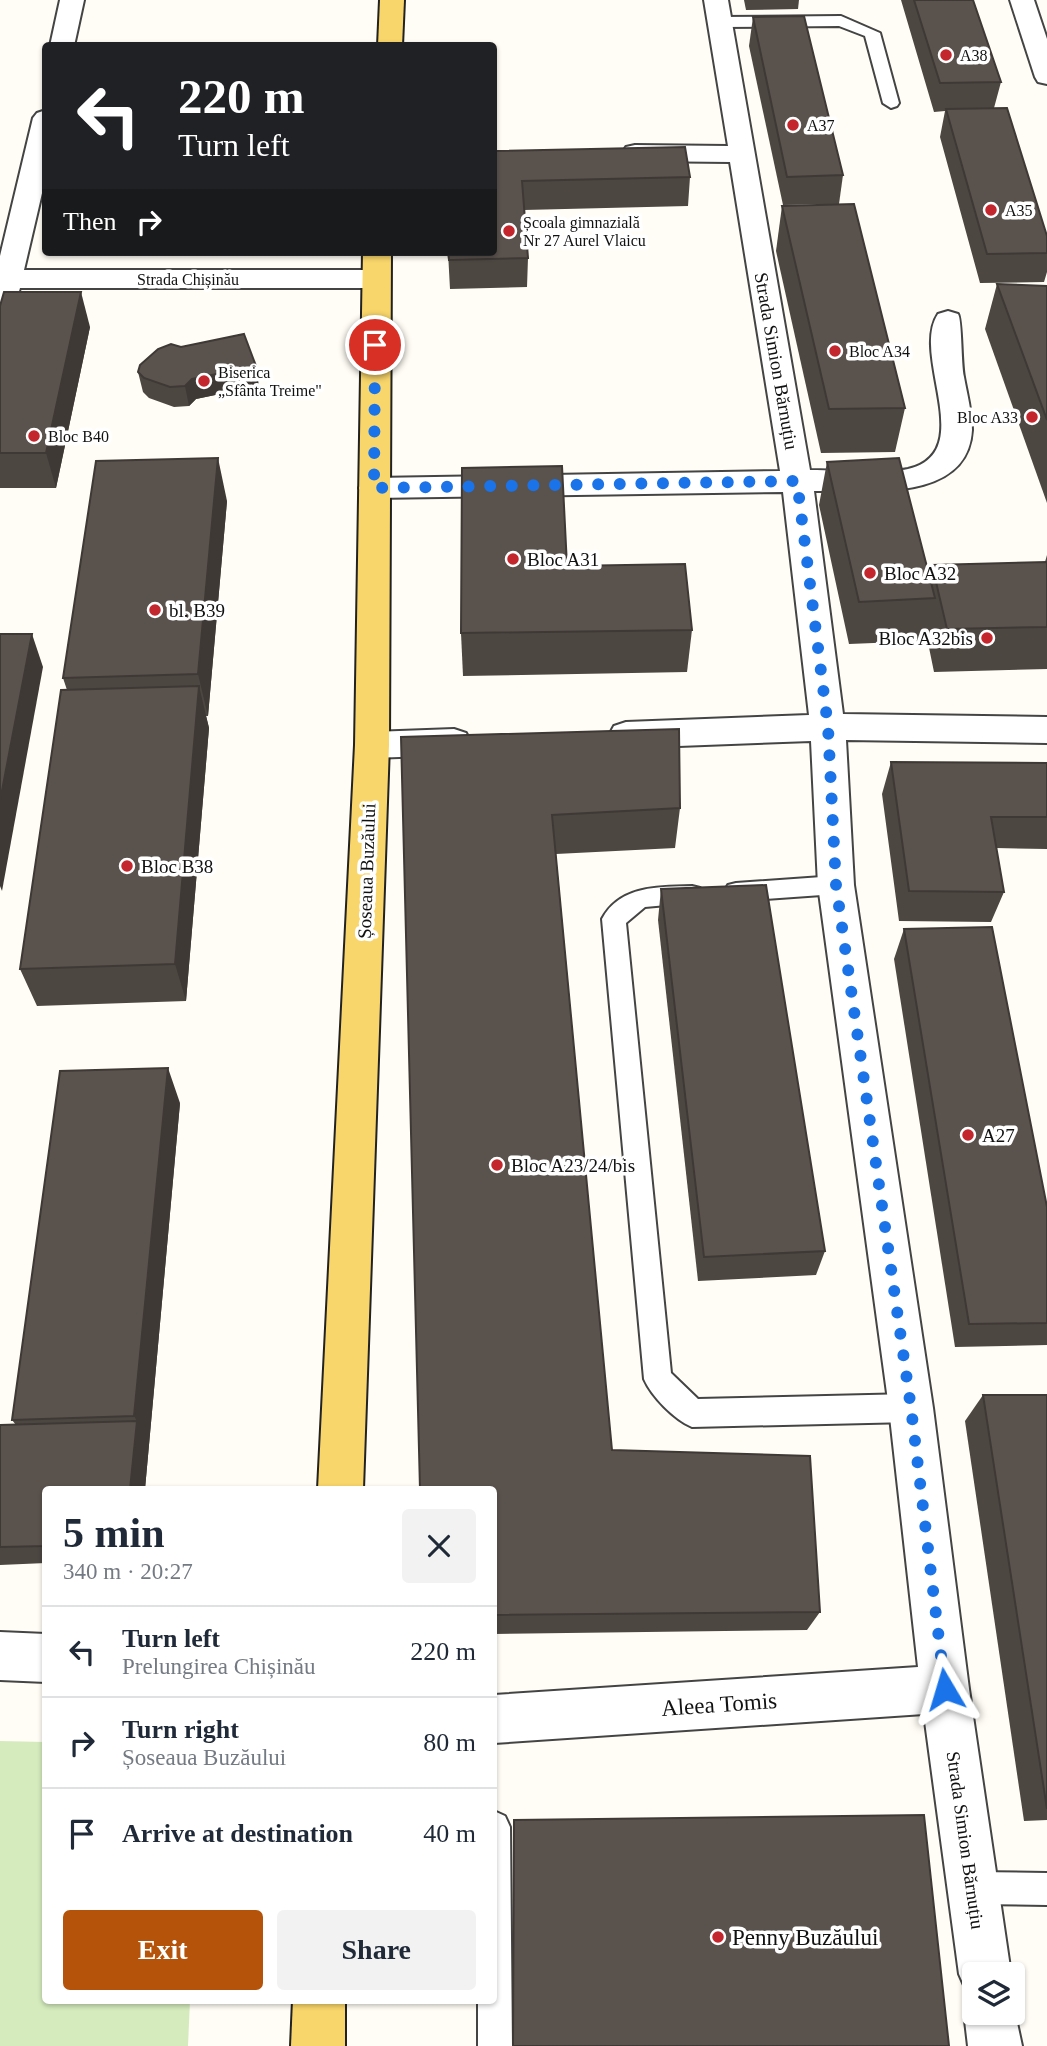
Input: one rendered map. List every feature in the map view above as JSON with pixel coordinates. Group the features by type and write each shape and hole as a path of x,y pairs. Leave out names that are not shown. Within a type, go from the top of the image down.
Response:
{"main road":[{"path":"390,42 392,0"},
{"name":"Șoseaua Buzăului","path":"340,1486 372,745 376,266"},
{"path":"318,2046 320,2004"}],"street":[{"path":"63,42 72,0"},
{"path":"1022,0 1047,77"},
{"name":"Strada Simion Bărnuțiu","path":"718,11 797,481 828,727 836,885 911,1408 945,1689 983,1962"},
{"path":"0,314 5,279 42,134"},
{"path":"604,153 742,154"},
{"name":"Strada Chișinău","path":"5,279 376,266"},
{"path":"374,488 913,479 941,465 956,441 955,401 946,357 944,330 948,320"},
{"path":"593,736 828,727 1047,730"},
{"path":"372,745 482,741"},
{"path":"0,1656 42,1658"},
{"name":"Aleea Tomis","path":"497,1719 945,1689"},
{"path":"992,2025 995,2046"}],"lane":[{"path":"718,11 841,21 860,26 872,33 891,103"},
{"path":"836,885 639,898 614,919 658,1379 692,1413 911,1408"},
{"path":"972,1888 1047,1889"},
{"path":"495,2004 495,2046"}],"green space":[{"path":"0,1741 42,1742 42,2004 190,2004 188,2046 0,2046"}],"building":[{"path":"914,0 973,0 1001,82 940,83"},
{"name":"A37","path":"804,16 843,175 787,177 753,17"},
{"path":"1007,108 1047,236 1047,253 987,254 946,109"},
{"path":"685,147 690,177 522,181 528,258 449,260 448,256 497,256 497,151"},
{"path":"854,204 905,408 829,409 782,206"},
{"path":"997,284 1047,286 1047,420"},
{"name":"Bloc B40","path":"4,292 81,292 46,453 0,453 0,306"},
{"path":"244,334 256,366 192,379 185,386 170,387 144,378 138,372 140,365 158,349 171,344 181,347"},
{"name":"bl. B39","path":"218,458 198,674 63,678 96,461"},
{"path":"899,458 935,598 859,602 827,462"},
{"path":"562,466 567,566 685,564 692,630 461,633 462,468"},
{"path":"1047,562 1047,627 947,629 932,565"},
{"path":"0,634 32,634 0,801"},
{"name":"Bloc B38","path":"199,686 175,964 20,969 61,690"},
{"name":"Bloc A23/24/bis","path":"679,729 680,808 552,815 612,1450 810,1456 820,1612 497,1615 497,1486 420,1486 401,737"},
{"path":"891,762 1047,763 1047,817 991,817 1004,892 909,891"},
{"path":"766,885 825,1251 704,1257 661,889"},
{"name":"A27","path":"992,927 1047,1207 1047,1323 969,1324 904,929"},
{"path":"168,1068 134,1416 12,1420 60,1071"},
{"path":"983,1395 1047,1395 1047,1809"},
{"path":"137,1421 130,1486 42,1486 42,1546 0,1547 0,1425"},
{"name":"Penny Buzăului","path":"924,1815 949,2046 513,2046 514,1820"}],"place":[{"name":"A38","path":"946,55"},
{"name":"A37","path":"793,125"},
{"name":"A35","path":"991,210"},
{"name":"Școala gimnazială Nr 27 Aurel Vlaicu","path":"509,231"},
{"name":"Bloc A34","path":"835,351"},
{"name":"Biserica „Sfânta Treime\"","path":"204,381"},
{"name":"Bloc A33","path":"1032,417"},
{"name":"Bloc B40","path":"34,436"},
{"name":"Bloc A31","path":"513,559"},
{"name":"Bloc A32","path":"870,573"},
{"name":"bl. B39","path":"155,610"},
{"name":"Bloc A32bis","path":"987,638"},
{"name":"Bloc B38","path":"127,866"},
{"name":"A27","path":"968,1135"},
{"name":"Bloc A23/24/bis","path":"497,1165"},
{"name":"Penny Buzăului","path":"718,1937"}],"route":[{"path":"375,345 374,488 797,481 828,727 836,885 911,1408 945,1689"}]}
